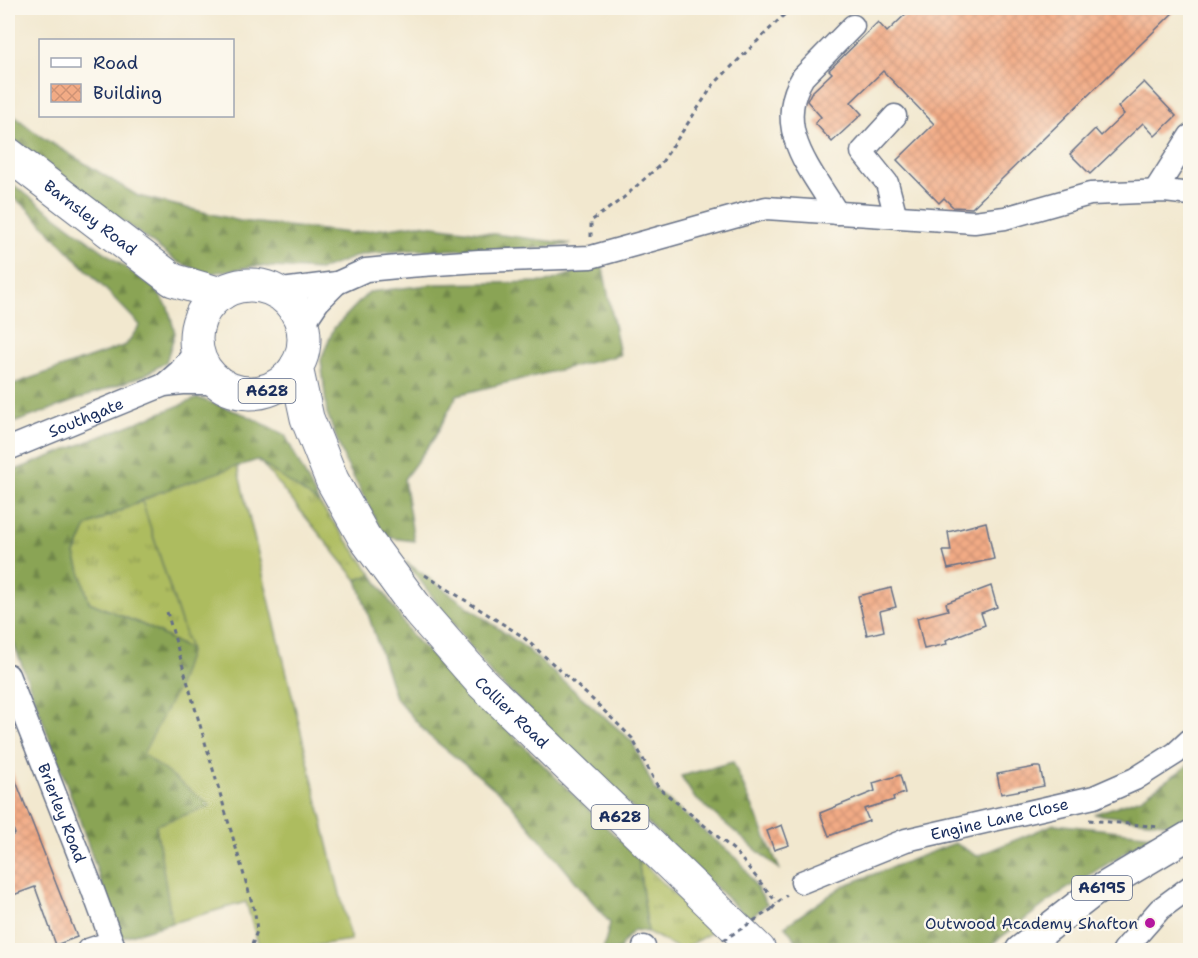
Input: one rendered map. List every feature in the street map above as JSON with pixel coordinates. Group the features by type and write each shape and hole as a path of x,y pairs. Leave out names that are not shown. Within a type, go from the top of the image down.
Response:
{"highway":[{"name":"Barnsley Road","path":"8,154 173,280 221,294"},
{"name":"Barnsley Road","path":"173,280 184,300 197,342"},
{"path":"197,342 200,318 209,304 221,294 247,285 261,286 287,300 297,312 302,326"},
{"name":"A628","path":"197,342 201,363 218,383 242,393 267,391 284,382 296,367 302,354 304,340 302,326"},
{"name":"Collier Road","path":"296,367 307,417 332,480 364,537 418,610 482,683 759,951"},
{"name":"Collier Road","path":"267,391 314,437"}],"main road":[{"name":"A6195","path":"1020,951 1093,893 1190,836"}],"street":[{"path":"837,213 797,149 791,121 792,108 803,77 854,26"},
{"path":"895,116 862,152 886,183 896,217"},
{"path":"1155,191 1191,136"},
{"path":"274,291 337,283 366,270 479,261 591,257 766,208 974,222 1005,218 1090,194 1155,191 1191,194"},
{"path":"302,326 318,302 337,283"},
{"name":"Southgate","path":"164,385 180,371 197,342"},
{"name":"Southgate","path":"8,449 164,385 218,383"},
{"name":"Brierley Road","path":"8,675 113,946"},
{"name":"Engine Lane Close","path":"802,882 906,840 1094,797 1135,779 1176,753 1191,740"},
{"path":"1124,951 1160,909 1191,887"},
{"path":"88,951 113,946"}],"path":[{"path":"591,257 591,220 622,199 660,165 714,84 791,8"},
{"path":"423,574 522,636 592,699 632,738 657,787 735,851 777,903"},
{"path":"167,612 255,913 257,931 250,951"},
{"path":"1059,805 1079,819 1176,828 1190,836"},
{"path":"708,951 772,909"}],"green space":[{"path":"8,111 40,136 138,196 240,221 350,233 419,224 571,244 530,249 415,250 363,254 320,270 255,266 207,274 178,262 8,135"},
{"path":"8,181 156,290 168,307 175,333 166,362 145,375 8,425 8,386 126,345 140,325 25,206 8,194"},
{"path":"602,263 620,355 457,395 435,437 404,479 414,541 385,537 345,461 327,413 321,359 334,328 369,292 436,284 547,282"},
{"path":"198,398 246,415 285,435 319,503 257,460 158,493 87,526 75,554 89,602 150,628 190,650 177,689 212,806 156,826 172,923 120,938 76,809 8,628 8,473"},
{"path":"258,459 319,503 372,574 357,580"},
{"path":"237,466 351,940 288,950 260,950 246,902 172,923 156,825 211,806 143,754 177,689 190,650 142,501 158,493"},
{"path":"142,501 190,650 150,628 89,602 75,554 87,526"},
{"path":"406,562 523,646 632,741 655,790 740,861 767,904 749,919 492,675"},
{"path":"372,574 412,636 638,858 648,932 634,930 622,944 620,950 603,950 610,923 506,798 428,735 395,697 357,580"},
{"path":"733,762 780,870 694,797 681,776"},
{"path":"1190,764 1190,819 1178,825 1094,814 1141,798"},
{"path":"1054,824 1154,835 1060,893 984,950 803,950 785,926 843,886 955,843 977,856"},
{"path":"638,858 712,932 681,950 648,932"}],"building":[{"path":"912,8 1178,8 972,208 953,207 944,198 939,203 897,160 934,124 883,71 851,102 862,114 832,142 815,123 821,117 807,101 811,93 832,73 829,70 878,22 887,32"},
{"path":"1144,82 1176,116 1155,136 1143,123 1090,174 1070,154 1095,129 1101,136 1124,114 1118,107"},
{"path":"986,522 994,559 948,569 943,551 951,551 948,532"},
{"path":"991,586 997,607 981,613 985,625 946,640 947,644 924,649 917,618 948,610 946,603"},
{"path":"891,588 896,607 880,611 884,631 867,635 858,596"},
{"path":"8,761 77,937 56,945 35,887 8,897 8,837 15,834 8,816"},
{"path":"1040,767 1044,786 1001,794 997,774"},
{"path":"900,775 905,793 893,797 894,800 864,809 869,821 829,836 820,813 875,791 873,783"},
{"path":"782,825 789,845 774,850 767,831"}],"place":[{"name":"Outwood Academy Shafton","path":"1150,923"}]}
